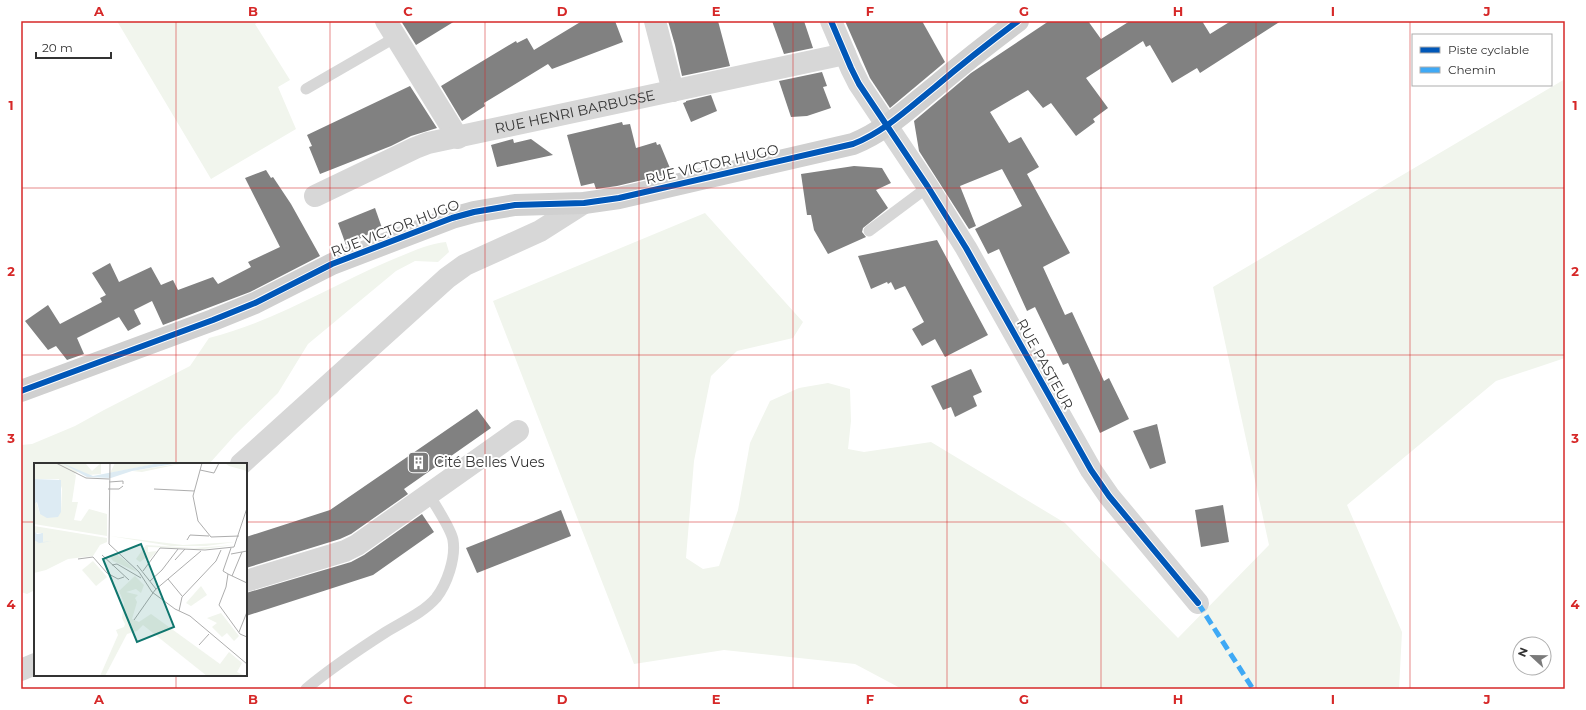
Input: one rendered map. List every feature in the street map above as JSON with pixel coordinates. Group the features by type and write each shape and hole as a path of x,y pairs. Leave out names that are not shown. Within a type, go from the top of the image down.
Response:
{"street":[{"path":"655,21 673,91"},
{"name":"RUE PASTEUR","path":"831,21 859,84 928,187 970,255 1099,482 1198,603"},
{"name":"RUE VICTOR HUGO","path":"21,391 213,320 255,302 332,264 452,218 474,212 515,205 584,203 619,198 853,144 864,140 887,126 982,48 1018,21"},
{"path":"391,29 458,138"},
{"name":"RUE HENRI BARBUSSE","path":"315,196 428,143 458,138 845,54"},
{"path":"242,463 447,278 465,265 540,231 584,203"},
{"path":"247,581 345,550 371,535 518,431"},
{"path":"21,670 34,664"}],"lane":[{"path":"306,89 391,29"},
{"path":"868,231 928,187"},
{"path":"306,689 344,659 423,609 435,598 442,587 452,561 454,549 453,538 428,494"}],"shaded area":[{"path":"117,21 260,21 255,24 290,80 278,87 296,129 211,179"},
{"path":"1565,79 1565,358 1496,381 1347,505 1402,632 1399,689 902,689 855,664 724,650 634,664 493,301 705,213 803,322 793,338 737,351 711,376 694,461 686,558 703,569 719,566 738,510 750,443 770,401 799,388 828,383 850,389 851,421 848,449 864,452 931,442 1065,523 1178,638 1269,545 1213,287"},
{"path":"446,242 449,252 438,262 415,261 396,271 308,344 278,393 235,435 210,463 34,463 34,590 27,594 21,592 21,445 32,444 75,426 190,366 209,338 256,323 389,261 410,252"}],"building":[{"path":"401,21 455,21 416,45"},
{"path":"582,21 615,21 623,42 552,69 548,64 484,103 485,106 462,121 441,86 516,41 517,43 527,38 534,50"},
{"path":"668,21 718,21 730,66 682,76"},
{"path":"772,21 804,21 813,48 784,54"},
{"path":"845,21 922,21 945,62 890,108 870,78"},
{"path":"1049,21 1088,21 1101,39 1130,21 1202,21 1210,34 1231,21 1281,21 1200,73 1197,68 1172,83 1150,45 1146,47 1143,41 1086,78 1108,108 1093,119 1095,122 1076,136 1051,103 1043,108 1028,90 990,112 1009,143 1021,137 1039,167 1027,174 1070,253 1043,267 1065,315 1072,312 1104,381 1109,378 1129,419 1100,433 1068,363 1063,365 1035,307 1027,311 999,249 988,254 975,229 1022,206 1002,169 960,186 976,226 969,229 919,151 914,121 971,73"},
{"path":"822,72 827,86 823,87 831,108 807,116 791,117 779,81"},
{"path":"410,86 437,128 411,136 391,146 320,174 309,147 312,146 307,135"},
{"path":"711,95 717,111 691,122 683,103"},
{"path":"622,122 623,125 630,124 636,148 656,142 657,145 660,144 672,173 617,186 596,189 594,183 581,186 567,135"},
{"path":"513,139 514,143 531,139 553,155 497,167 491,145"},
{"path":"854,166 882,168 891,183 876,190 888,208 863,228 862,232 866,237 828,254 814,230 811,215 807,215 801,174"},
{"path":"266,170 271,178 273,177 291,204 320,256 250,292 163,325 152,301 134,310 141,324 128,331 119,317 77,338 84,354 67,360 56,346 48,350 25,321 48,305 60,324 102,302 100,298 106,295 92,273 110,263 119,282 151,267 161,285 173,280 178,290 213,277 218,284 251,267 248,262 280,247 245,178"},
{"path":"375,208 382,228 346,245 338,223"},
{"path":"937,240 988,335 945,357 935,339 922,346 912,329 924,322 905,286 895,290 891,282 888,284 887,282 871,289 858,256"},
{"path":"971,369 982,392 973,396 977,406 955,417 951,407 943,410 931,386"},
{"path":"477,409 491,428 404,489 408,494 351,534 340,539 247,568 247,537 330,510"},
{"path":"1157,424 1166,463 1150,469 1133,431"},
{"path":"1223,505 1229,542 1201,547 1195,510"},
{"path":"561,510 571,536 477,573 466,548"},
{"path":"422,514 434,532 373,575 247,616 247,593 351,562 364,555"}],"marked path":[{"path":"1198,603 1253,689"}],"cycle path":[{"path":"831,21 859,84 928,187 966,248 1091,470 1109,496 1198,603"},
{"path":"21,391 213,320 255,303 332,264 452,218 474,212 515,205 584,203 619,198 853,144 875,133 896,119 1018,21"}],"place":[{"name":"Cité Belles Vues","path":"418,462"}]}
